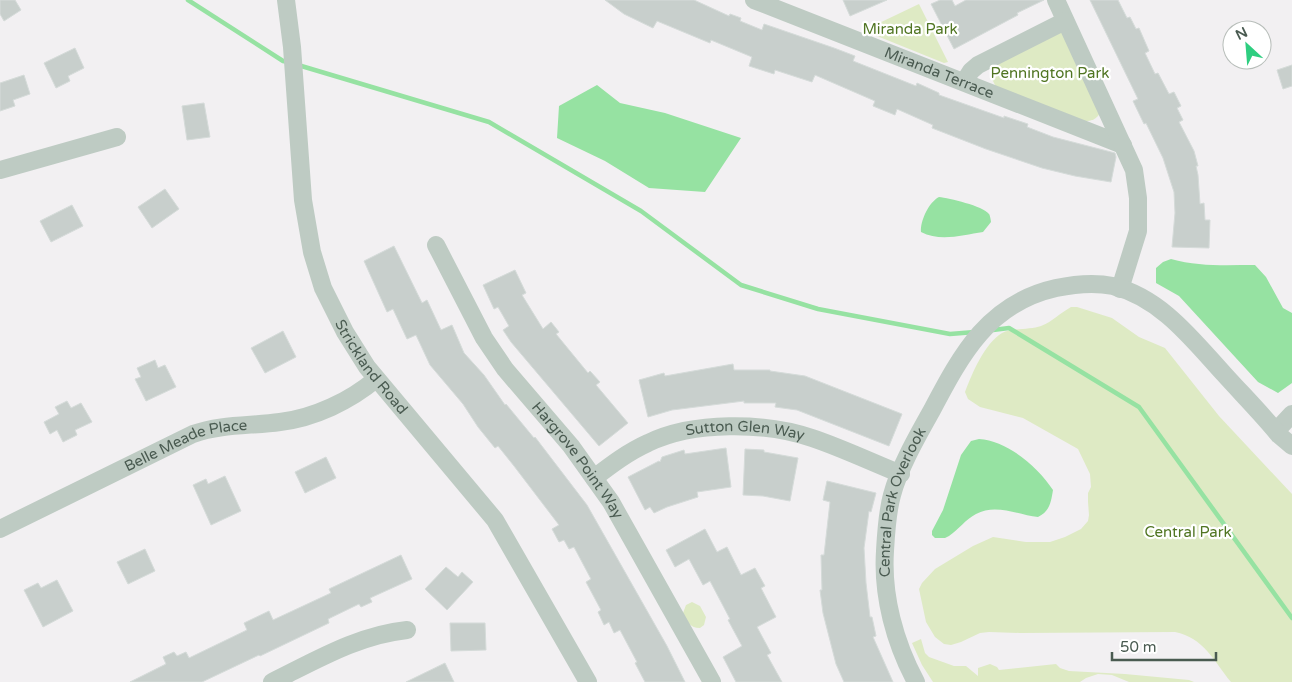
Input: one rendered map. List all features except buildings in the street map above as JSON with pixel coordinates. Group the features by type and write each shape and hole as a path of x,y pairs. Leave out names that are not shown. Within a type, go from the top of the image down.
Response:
{"street":[{"name":"Strickland Road","path":"286,0 292,47 300,176 312,252 323,288 351,343 376,379 495,520 588,682"},
{"name":"Miranda Terrace","path":"754,0 786,6 964,82 1123,145"},
{"path":"1056,0 1134,170 1138,198 1138,231 1120,289 1142,298 1174,320 1276,431 1291,444"},
{"path":"964,82 971,71 982,63 1065,21"},
{"path":"0,170 117,137"},
{"name":"Hargrove Point Way","path":"436,244 484,338 500,362 528,398 570,446 611,502 712,682"},
{"name":"Central Park Overlook","path":"916,682 893,624 884,572 884,552 892,494 943,388 977,335 1000,314 1025,298 1064,287 1090,284 1120,289"},
{"name":"Belle Meade Place","path":"0,529 193,434 215,428 280,422 304,417 347,400 376,379"},
{"path":"1276,431 1292,414"},
{"name":"Sutton Glen Way","path":"594,478 633,450 662,436 690,430 732,427 778,430 811,438 900,474"},
{"path":"272,682 363,639 389,632 406,630"}],"green space":[{"name":"Miranda Park","path":"919,4 948,62 944,63 872,34 872,27 875,25"},
{"name":"Pennington Park","path":"1060,32 1067,34 1101,112 1092,120 1081,121 996,87 991,77 992,67"},
{"name":"Central Park","path":"1071,307 1077,307 1112,318 1139,337 1165,348 1219,416 1292,494 1292,682 1231,682 1201,645 1185,635 1175,632 989,632 980,633 951,645 944,644 935,637 926,622 919,589 935,569 973,546 993,537 1026,542 1050,542 1081,529 1088,521 1088,493 1091,487 1090,474 1078,449 1023,418 980,407 968,399 965,392 984,352 1002,333 1041,326"},
{"path":"692,602 700,606 706,617 704,625 700,628 691,625 683,613 686,605"},
{"path":"921,639 925,653 929,657 954,666 966,666 978,676 978,668 990,664 999,670 1056,664 1060,668 1069,671 1125,674 1194,682 1129,682 1112,675 1098,674 1080,682 933,682 922,665 912,643"}],"shaded area":[{"path":"597,85 620,103 665,113 741,138 705,192 649,188 605,161 557,138 559,106"},
{"path":"939,197 980,208 989,214 991,222 983,232 960,236 936,237 921,232 926,212 935,199"},
{"path":"1171,259 1202,264 1255,265 1266,277 1283,308 1292,313 1292,383 1278,393 1258,382 1179,296 1156,283 1156,268 1163,262"},
{"path":"979,439 1001,445 1031,464 1053,490 1049,506 1038,517 999,510 984,511 972,516 949,536 935,538 932,535 932,531 943,510 961,455 971,441"}],"waterway":[{"path":"188,0 283,61 288,62"},
{"path":"298,65 489,122 641,211 741,285 818,309 950,334 975,332"},
{"path":"993,330 1009,328 1139,407 1292,618"}]}
